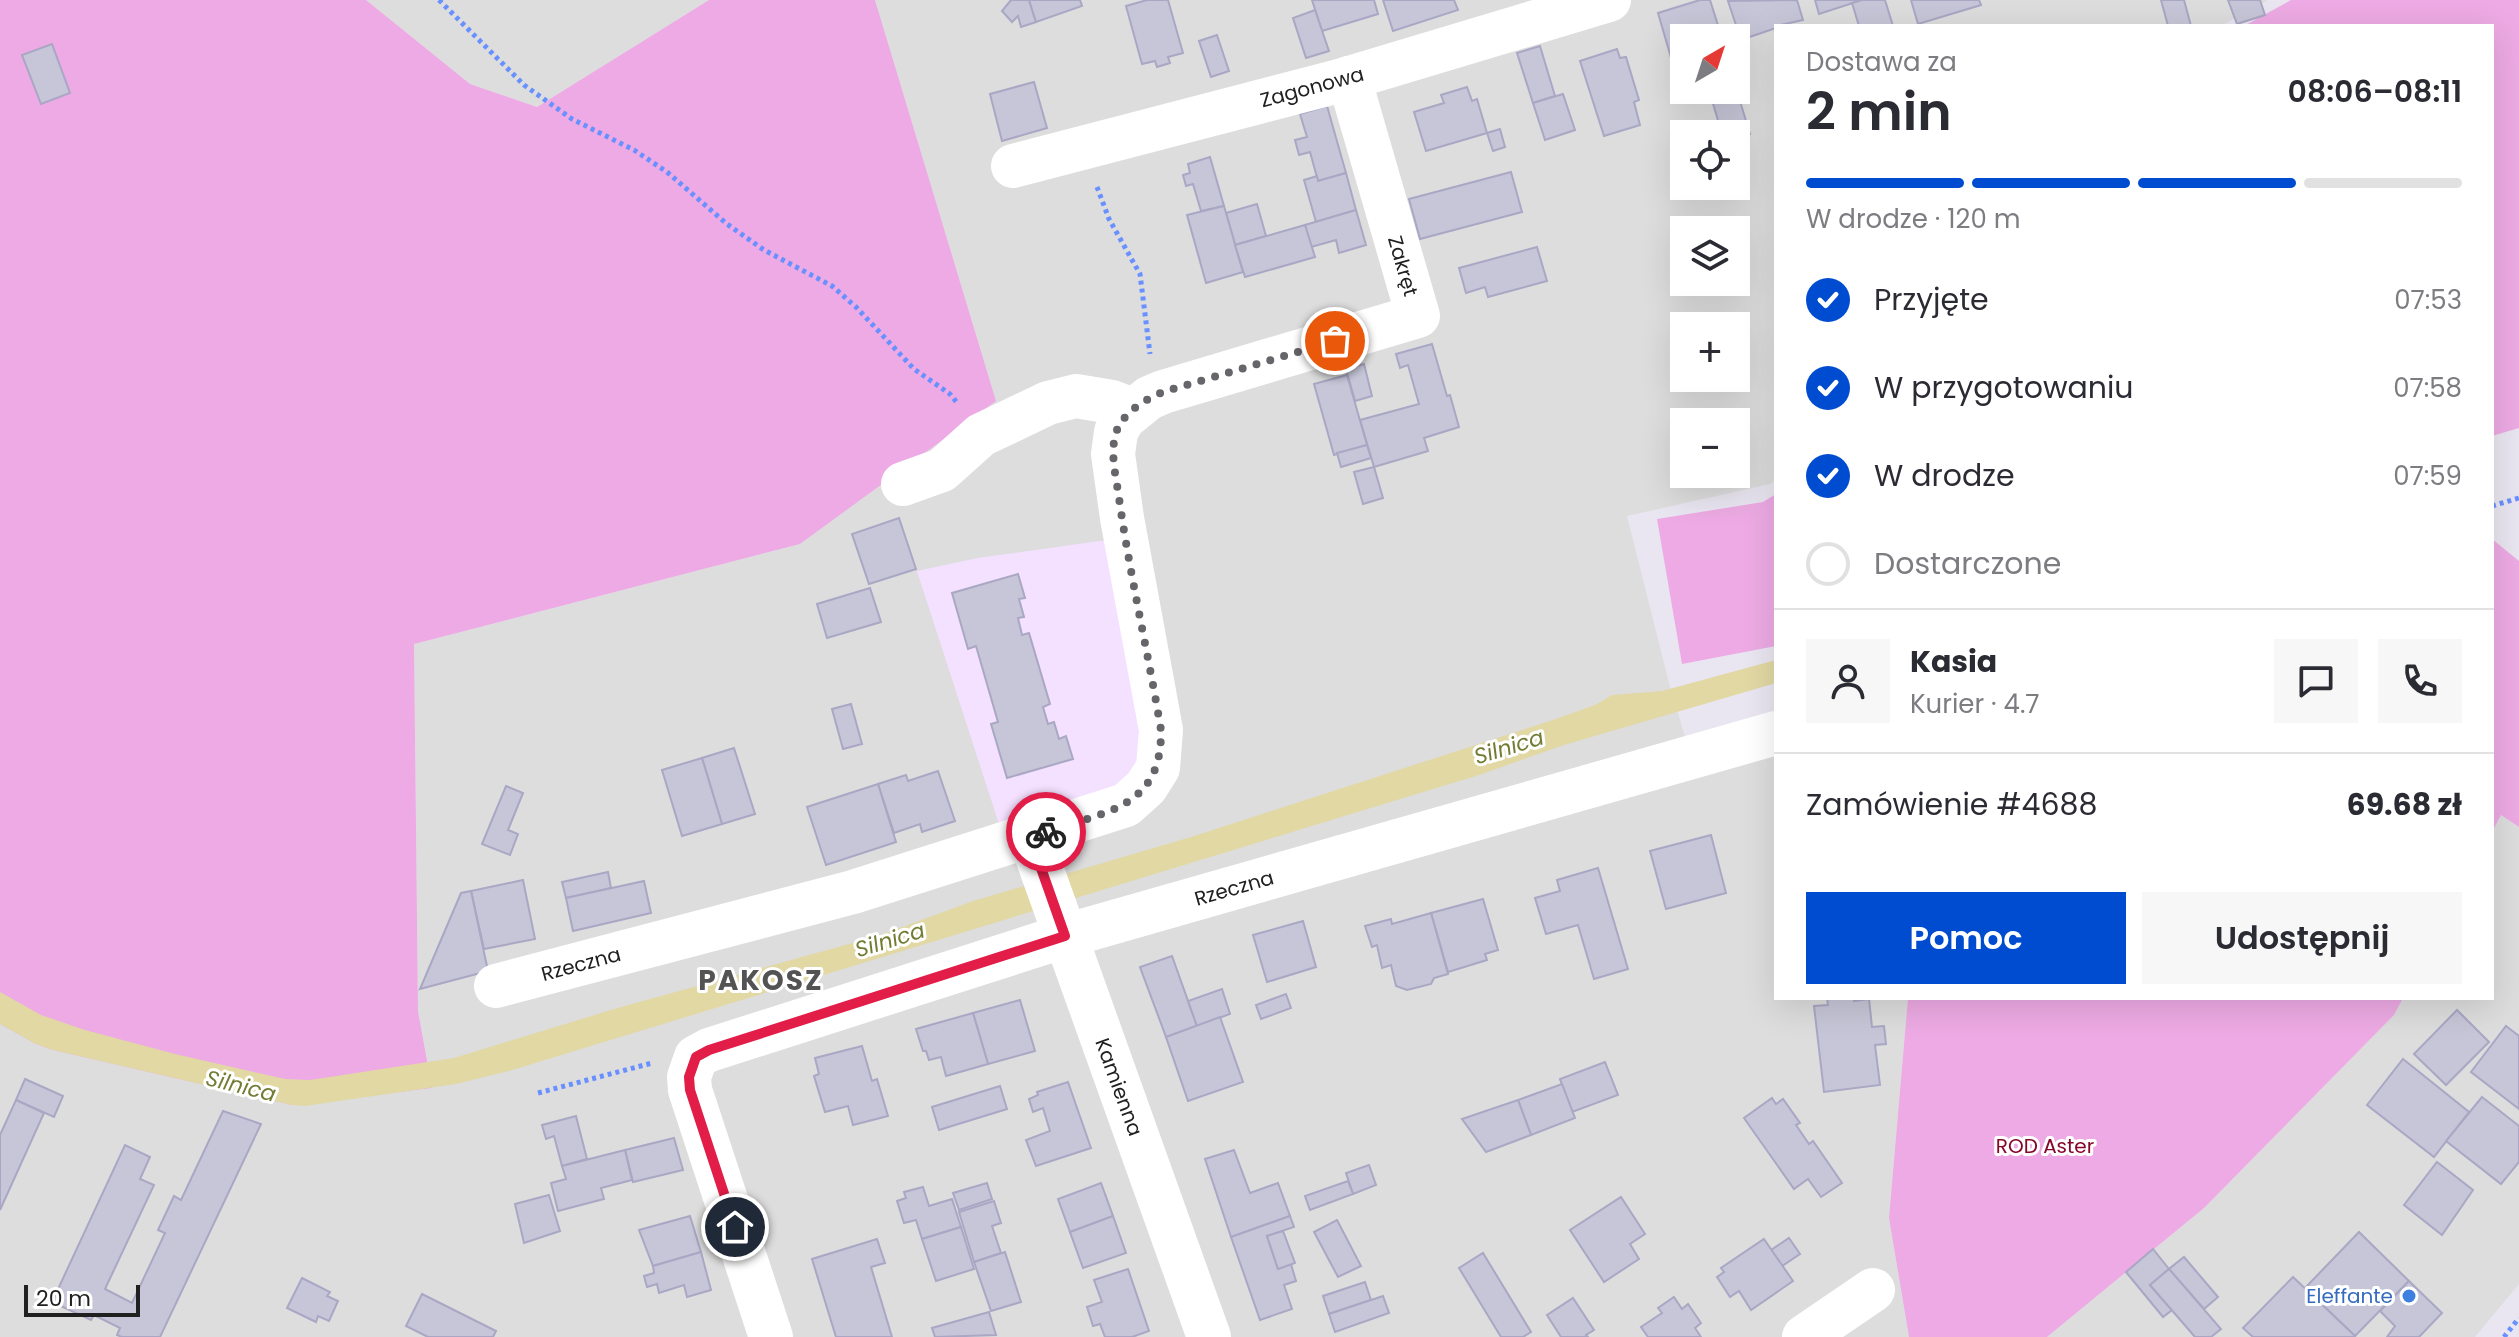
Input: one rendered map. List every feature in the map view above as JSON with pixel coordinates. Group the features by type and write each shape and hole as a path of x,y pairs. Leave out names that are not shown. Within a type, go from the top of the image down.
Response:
{"street":[{"name":"Zagonowa","path":"1013,166 1349,78 1609,0"},
{"name":"Zakręt","path":"1148,400 1418,316 1349,78"},
{"path":"903,484 942,470 981,435 1020,414 1076,396 1112,402 1148,400"},
{"name":"Rzeczna","path":"496,986 853,892 1035,850 1126,805 1153,778 1161,749 1161,730 1113,454 1116,432 1123,419 1148,400"},
{"name":"Rzeczna","path":"696,1057 1061,926 1774,734"},
{"name":"Kamienna","path":"1035,850 1209,1337"},
{"path":"696,1057 689,1077 690,1090 771,1337"},
{"path":"1804,1337 1873,1290"}],"path":[{"path":"439,0 524,85 572,119 634,150 667,172 727,224 764,250 832,286 914,369 950,394 981,435"},
{"path":"1083,148 1109,219 1140,274 1148,348 1148,400"},
{"path":"2494,505 2519,498"},
{"path":"538,1093 665,1059 696,1057"},
{"path":"2504,1337 2519,1318"}],"shaded area":[{"path":"366,0 709,0 537,107 470,84"},
{"path":"875,0 2268,0 2225,24 1774,24 1774,481 1770,484 1627,516 1669,683 1697,777 1774,751 1774,1000 1908,1000 1889,1218 1909,1337 0,1337 0,1024 53,1050 292,1105 432,1088 418,1011 414,644 800,544 996,401"},
{"path":"1107,540 1145,761 1124,787 1000,827 917,571 978,558"},
{"path":"2501,815 2519,827 2519,1284 2475,1337 2047,1337 2204,1208 2394,1015 2402,1000 2494,1000 2494,828"}],"green space":[{"path":"0,0 366,0 470,84 537,107 709,0 875,0 996,401 800,544 414,644 418,1011 432,1088 292,1105 53,1050 0,1024"},
{"path":"2291,0 2519,0 2519,428 2494,435 2494,24 2248,24"},
{"path":"1774,495 1774,646 1682,664 1657,519 1763,502"},
{"path":"2494,541 2519,561 2519,827 2501,815 2494,828"},
{"name":"ROD Aster","path":"1908,1000 2402,1000 2394,1015 2204,1208 2047,1337 1909,1337 1889,1218"}],"water":[{"name":"Silnica","path":"1774,661 1774,684 1564,745 1479,775 509,1071 456,1084 305,1106 292,1105 53,1050 0,1024 0,992 41,1015 85,1030 285,1079 310,1080 454,1058 614,1009 878,936 973,901 1191,837 1553,720 1595,705 1612,695 1662,691"}],"building":[{"path":"1011,0 1029,0 1036,22 1021,27 1018,16 1012,22 1002,11"},
{"path":"1029,0 1080,0 1082,6 1036,22"},
{"path":"1147,0 1168,0 1183,53 1168,57 1170,63 1157,67 1155,61 1142,64 1126,6"},
{"path":"1312,0 1374,0 1378,14 1322,31"},
{"path":"1383,0 1454,0 1458,10 1393,31"},
{"path":"1700,0 1710,0 1718,24 1670,24 1670,54 1658,13"},
{"path":"1797,0 1803,20 1774,24 1774,29 1750,37 1750,24 1736,24 1728,1"},
{"path":"1815,0 1862,0 1819,14"},
{"path":"1885,0 1892,24 1858,24 1852,3"},
{"path":"1911,0 1979,0 1981,5 1918,24"},
{"path":"2161,0 2184,0 2190,24 2167,24"},
{"path":"2228,0 2260,0 2265,15 2237,24"},
{"path":"1315,10 1329,51 1306,58 1293,18"},
{"path":"1217,35 1229,71 1211,77 1199,41"},
{"path":"52,44 70,93 41,104 22,55"},
{"path":"1540,46 1555,96 1533,103 1517,53"},
{"path":"1617,49 1620,58 1626,57 1639,100 1634,102 1640,125 1604,136 1580,61"},
{"path":"1034,82 1047,128 1002,141 990,94"},
{"path":"1467,87 1472,101 1477,99 1487,133 1426,151 1414,112 1444,103 1441,95"},
{"path":"1563,94 1575,130 1545,140 1533,103"},
{"path":"1713,104 1741,104 1746,120 1718,120"},
{"path":"1327,106 1346,173 1318,181 1310,152 1299,155 1295,140 1307,137 1300,114"},
{"path":"1500,129 1505,147 1493,151 1487,133"},
{"path":"1210,157 1224,206 1201,211 1193,184 1186,186 1183,175 1190,173 1188,164"},
{"path":"1511,172 1522,212 1420,239 1409,199"},
{"path":"1346,173 1356,210 1316,222 1304,180 1317,176 1318,181"},
{"path":"1257,204 1266,236 1235,245 1226,213"},
{"path":"1224,206 1243,272 1206,283 1187,215"},
{"path":"1356,210 1366,245 1339,253 1336,240 1311,247 1305,225"},
{"path":"1305,225 1315,257 1245,277 1235,245"},
{"path":"1537,247 1547,281 1488,297 1485,287 1466,293 1459,268"},
{"path":"1432,344 1459,427 1424,438 1428,451 1374,467 1360,420 1419,404 1408,365 1400,368 1396,354"},
{"path":"1364,364 1372,396 1355,401 1346,369"},
{"path":"1347,375 1367,445 1334,455 1314,384"},
{"path":"1367,445 1371,458 1341,467 1337,453"},
{"path":"1374,467 1383,498 1363,504 1354,472"},
{"path":"899,518 916,569 869,584 852,534"},
{"path":"1018,574 1025,598 1019,599 1024,617 1018,618 1022,635 1029,633 1050,704 1043,707 1048,724 1054,722 1059,739 1066,736 1073,759 1007,778 991,724 998,722 976,646 968,649 952,593"},
{"path":"870,588 881,622 827,638 817,604"},
{"path":"851,704 862,744 843,749 832,709"},
{"path":"734,748 755,814 722,824 702,758"},
{"path":"702,758 722,824 682,836 662,770"},
{"path":"938,771 955,821 922,832 920,824 894,833 878,784 906,775 908,781"},
{"path":"878,784 896,842 826,865 807,807"},
{"path":"506,786 523,793 508,830 518,834 510,855 482,844"},
{"path":"1711,835 1726,893 1666,909 1650,851"},
{"path":"1598,868 1628,969 1594,979 1578,925 1546,934 1535,898 1560,891 1557,880"},
{"path":"608,872 611,888 566,898 562,882"},
{"path":"523,880 535,939 484,949 471,891"},
{"path":"644,881 651,913 573,931 566,898"},
{"path":"471,891 488,971 420,989 461,893"},
{"path":"1483,899 1498,950 1485,954 1487,960 1448,972 1431,913"},
{"path":"1431,913 1448,974 1434,978 1431,984 1407,990 1396,986 1391,965 1382,968 1377,945 1372,947 1365,926 1391,919 1392,924"},
{"path":"1303,921 1316,967 1267,982 1253,935"},
{"path":"1172,956 1197,1026 1166,1037 1140,967"},
{"path":"1222,989 1230,1014 1197,1026 1188,1001"},
{"path":"1286,994 1291,1008 1261,1019 1256,1005"},
{"path":"1020,1000 1035,1051 988,1064 973,1013"},
{"path":"1827,1000 1869,1000 1872,1027 1884,1026 1886,1044 1875,1045 1880,1085 1824,1092 1814,1006 1828,1005"},
{"path":"2457,1010 2489,1042 2446,1085 2414,1054"},
{"path":"973,1013 988,1064 946,1076 941,1057 929,1060 916,1029"},
{"path":"1220,1017 1243,1082 1188,1101 1166,1037"},
{"path":"2506,1026 2519,1036 2519,1109 2471,1072"},
{"path":"862,1046 872,1081 877,1079 888,1116 853,1125 848,1106 825,1112 814,1076 819,1074 815,1058"},
{"path":"2403,1059 2469,1112 2434,1157 2367,1105"},
{"path":"1605,1062 1618,1095 1572,1112 1560,1079"},
{"path":"25,1079 63,1096 54,1117 16,1100"},
{"path":"1068,1082 1091,1148 1036,1166 1026,1140 1050,1131 1043,1108 1033,1112 1029,1099 1038,1095 1037,1092"},
{"path":"1562,1084 1575,1118 1531,1135 1518,1100"},
{"path":"1000,1086 1007,1109 939,1130 932,1107"},
{"path":"2482,1097 2519,1126 2519,1162 2501,1184 2446,1141"},
{"path":"1772,1098 1776,1104 1783,1099 1800,1123 1796,1125 1809,1144 1813,1141 1842,1183 1821,1197 1808,1179 1794,1189 1744,1118"},
{"path":"16,1100 44,1113 0,1210 0,1135"},
{"path":"1518,1100 1531,1135 1486,1152 1462,1119"},
{"path":"223,1111 261,1124 160,1337 122,1337 117,1335 120,1328 94,1315 91,1320 52,1302 125,1145 150,1157 140,1179 154,1185 105,1289 132,1303 165,1233 158,1230 174,1196 181,1200"},
{"path":"576,1116 587,1159 562,1166 554,1136 546,1139 542,1125"},
{"path":"674,1138 683,1170 633,1182 625,1150"},
{"path":"625,1150 632,1180 601,1188 604,1199 558,1211 551,1183 566,1179 562,1166"},
{"path":"1234,1150 1250,1193 1278,1183 1290,1216 1231,1237 1205,1159"},
{"path":"2437,1162 2473,1190 2442,1235 2404,1205"},
{"path":"1369,1165 1376,1185 1353,1194 1346,1173"},
{"path":"1348,1181 1353,1194 1310,1210 1305,1196"},
{"path":"987,1183 992,1199 959,1210 953,1193"},
{"path":"1101,1183 1113,1216 1070,1232 1058,1199"},
{"path":"923,1187 929,1206 952,1199 961,1227 922,1239 916,1220 904,1223 897,1201 906,1198 904,1192"},
{"path":"549,1195 560,1231 524,1243 515,1204"},
{"path":"1621,1197 1645,1234 1630,1244 1639,1259 1604,1282 1570,1230"},
{"path":"994,1201 1001,1223 992,1226 1001,1253 974,1262 959,1212"},
{"path":"690,1216 701,1252 653,1266 639,1230"},
{"path":"1113,1216 1126,1253 1083,1268 1070,1232"},
{"path":"1290,1216 1294,1227 1267,1236 1278,1269 1291,1264 1296,1281 1284,1285 1292,1309 1260,1320 1231,1237"},
{"path":"1337,1220 1361,1266 1338,1277 1314,1232"},
{"path":"961,1227 974,1269 936,1281 922,1239"},
{"path":"1283,1231 1295,1263 1278,1269 1267,1236"},
{"path":"2359,1232 2409,1281 2355,1336 2305,1288"},
{"path":"1789,1238 1800,1254 1782,1266 1771,1250"},
{"path":"877,1239 885,1263 871,1267 892,1337 836,1337 812,1259"},
{"path":"1764,1239 1793,1281 1751,1310 1739,1291 1730,1297 1717,1277 1724,1272 1721,1268"},
{"path":"2153,1249 2169,1269 2150,1285 2172,1310 2163,1317 2126,1272"},
{"path":"701,1252 711,1290 687,1297 684,1285 659,1293 657,1284 647,1287 644,1276 654,1273 653,1266"},
{"path":"1005,1252 1021,1302 991,1311 974,1262"},
{"path":"1483,1253 1531,1332 1523,1337 1501,1337 1459,1268"},
{"path":"2184,1257 2218,1297 2204,1309 2169,1269"},
{"path":"1128,1269 1149,1331 1132,1337 1105,1337 1100,1324 1093,1326 1087,1307 1102,1302 1094,1280"},
{"path":"2169,1269 2221,1329 2211,1337 2195,1337 2150,1285"},
{"path":"2293,1277 2355,1336 2253,1337 2243,1328"},
{"path":"302,1278 330,1292 327,1296 338,1301 329,1321 318,1316 316,1322 287,1308"},
{"name":"Eleffante","path":"2409,1281 2442,1313 2419,1337 2387,1337 2395,1326 2380,1311"},
{"path":"1365,1282 1371,1300 1329,1314 1323,1296"},
{"path":"422,1294 496,1331 493,1337 428,1337 406,1326"},
{"path":"1383,1296 1389,1313 1335,1332 1329,1314"},
{"path":"1674,1297 1682,1309 1688,1304 1701,1323 1695,1328 1701,1337 1648,1337 1641,1327 1662,1313 1658,1308"},
{"path":"1573,1298 1594,1330 1586,1335 1588,1337 1561,1337 1547,1315"},
{"path":"989,1312 996,1335 935,1337 932,1328"}],"way so far":[{"path":"1046,832 1126,805 1146,787 1158,768 1161,730 1113,454 1116,432 1123,419 1149,398 1163,392 1335,341"}],"place":[{"name":"Eleffante","path":"2409,1296"}],"district":[{"name":"PAKOSZ","path":"761,980"}],"route":[{"path":"735,1227 690,1090 689,1077 696,1057 709,1050 1065,936 1030,837 1046,832"}]}
